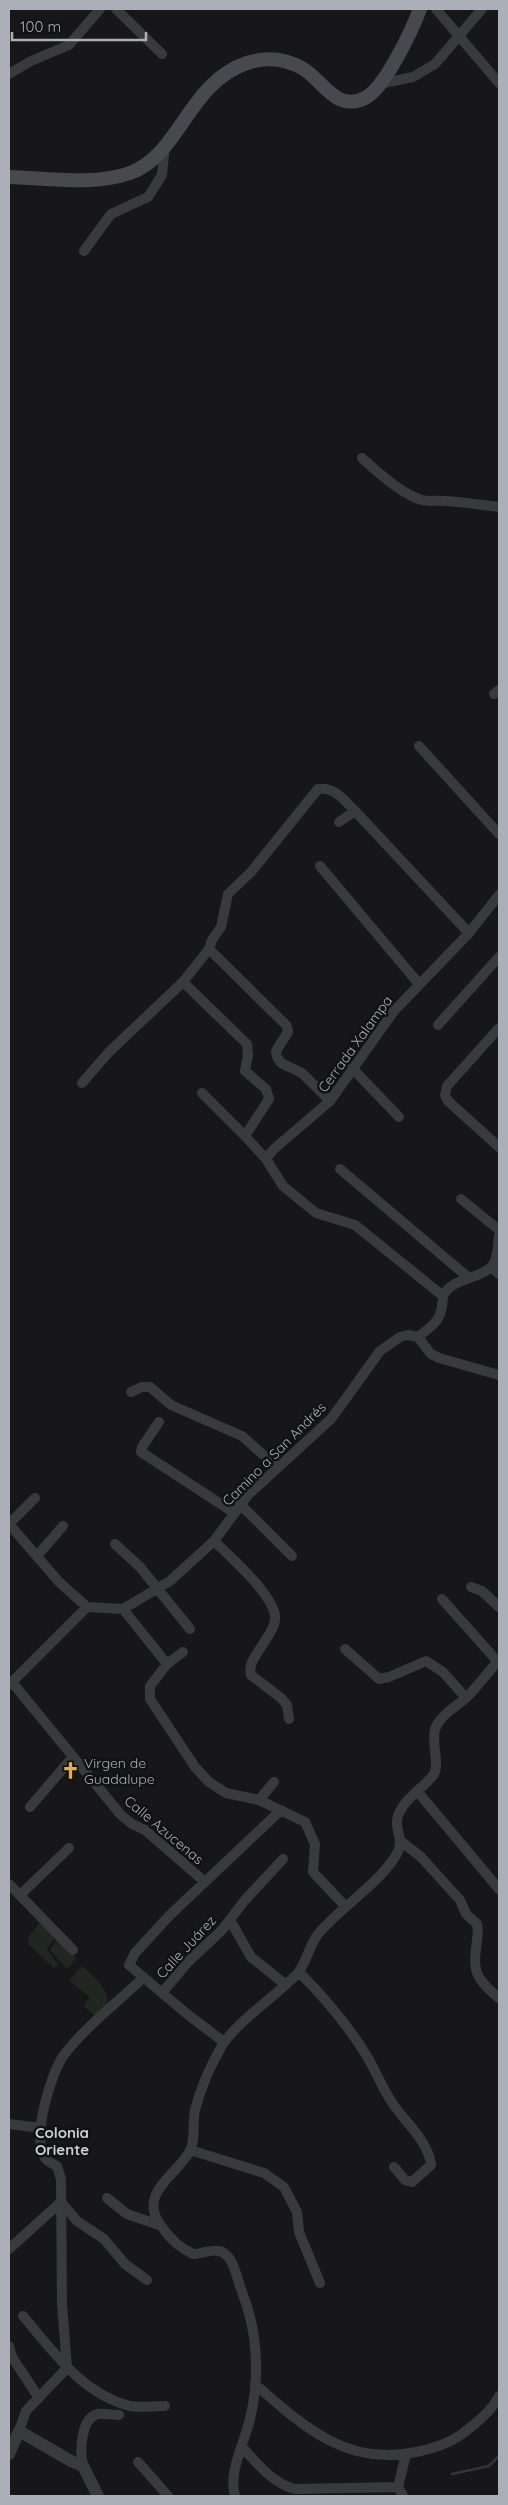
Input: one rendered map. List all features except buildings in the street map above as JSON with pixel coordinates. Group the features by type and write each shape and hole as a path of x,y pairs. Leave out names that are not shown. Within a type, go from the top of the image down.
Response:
{"main road":[{"path":"9,178 90,179 129,174 142,168 165,144 204,92 221,76 234,68 248,63 279,60 292,63 303,68 332,95 344,101 352,103 368,97 402,49 420,9"}],"street":[{"path":"9,74 31,60 69,45 100,9"},
{"path":"116,9 162,54"},
{"path":"436,9 499,84"},
{"path":"379,84 413,77 435,64 482,9"},
{"path":"84,251 111,214 148,197 162,175 165,144"},
{"path":"362,458 389,482 396,484 412,497 424,501 445,501 499,507"},
{"path":"419,746 499,834"},
{"path":"82,1084 108,1052 182,982 209,949 212,940 221,927 228,894 251,872 318,790 328,788 335,792 469,933"},
{"path":"339,822 355,811"},
{"path":"320,866 419,984"},
{"name":"Cerrada Xalampa","path":"266,1159 274,1149 330,1101 394,1011 469,933 499,894"},
{"path":"209,949 287,1026 288,1032 276,1051 281,1063 302,1073 330,1101"},
{"path":"438,1025 499,958"},
{"path":"182,982 247,1044 248,1055 244,1071 268,1094 269,1099 264,1109 245,1136"},
{"path":"499,1028 447,1086 445,1095 448,1101 499,1147"},
{"path":"352,1068 399,1118"},
{"path":"202,1093 266,1159 284,1186 316,1213 355,1225 443,1296"},
{"path":"340,1169 469,1278"},
{"path":"461,1198 499,1230"},
{"path":"499,1236 495,1271 469,1278 451,1286 443,1296 442,1312 439,1319 418,1337 431,1354 439,1358 499,1375"},
{"name":"Camino a San Andrés","path":"123,1610 158,1590 193,1562 214,1541 236,1508 277,1466 330,1419 387,1344 408,1335 418,1337"},
{"path":"131,1392 142,1387 150,1387 171,1405 242,1436 277,1466"},
{"path":"159,1422 141,1452 236,1508 292,1556"},
{"path":"35,1498 9,1524 59,1582 87,1608 123,1610 167,1664"},
{"path":"37,1556 63,1526"},
{"path":"214,1541 252,1579 274,1611 275,1620 270,1633 251,1662 250,1669 251,1676 287,1705 289,1719"},
{"path":"115,1544 140,1567 190,1629"},
{"path":"471,1588 482,1591 499,1607"},
{"path":"442,1598 499,1661 466,1698 447,1713 436,1728 433,1742 436,1767 434,1773 398,1815 397,1823 402,1842 421,1857 460,1900 466,1914 477,1924 475,1970 481,1981 499,1998"},
{"path":"10,1683 87,1608"},
{"path":"345,1650 379,1679 389,1677 422,1662 431,1662 443,1672 466,1698"},
{"path":"182,1652 167,1664 148,1691 150,1699 194,1767 218,1789 258,1800 306,1822 315,1844 313,1872 345,1906"},
{"name":"Calle Azucenas","path":"10,1683 121,1815 132,1824 145,1830 205,1882"},
{"path":"30,1807 72,1758"},
{"path":"258,1800 274,1782"},
{"path":"417,1791 499,1889"},
{"path":"224,2042 130,1965 135,1953 170,1915 281,1810"},
{"path":"235,2496 232,2485 233,2474 251,2416 255,2384 255,2341 246,2302 232,2264 226,2254 218,2250 193,2254 184,2250 159,2224 153,2209 156,2193 190,2150 198,2100 210,2066 224,2042 300,1972 308,1950 318,1934 345,1906 384,1871 395,1858 402,1842"},
{"path":"20,1895 69,1848"},
{"name":"Calle Juárez","path":"162,1993 188,1962 230,1920 283,1859"},
{"path":"9,1884 73,1950"},
{"name":"Calle Juárez","path":"230,1920 251,1957 286,1985"},
{"path":"300,1972 344,2022 366,2054 392,2102 416,2134 430,2159 431,2165 412,2182 405,2180 394,2167"},
{"path":"9,2454 26,2411 67,2368 62,2304 61,2178 58,2166 44,2156 40,2146 40,2128 62,2057 144,1977"},
{"path":"9,2124 40,2128"},
{"path":"190,2150 264,2173 284,2187 297,2212 299,2232 320,2283"},
{"path":"107,2198 128,2214 159,2224"},
{"path":"9,2249 61,2202"},
{"path":"61,2202 77,2221 104,2239 125,2264 147,2280"},
{"path":"22,2316 67,2368 82,2382 101,2395 132,2406 165,2406"},
{"path":"9,2346 12,2357 39,2398"},
{"path":"255,2384 301,2423 342,2447 372,2455 406,2454 434,2448 453,2440 484,2417 499,2396"},
{"path":"98,2496 83,2466 80,2445 91,2420 98,2414 119,2415"},
{"path":"19,2430 71,2462 83,2466"},
{"path":"242,2447 272,2479 283,2486 320,2490 365,2489 400,2492 406,2454"},
{"path":"138,2462 168,2496"}],"shaded area":[{"path":"41,1921 56,1936 47,1949 58,1964 54,1968 28,1944 29,1936"},
{"path":"58,1938 76,1958 67,1969 50,1950"},
{"path":"82,1966 105,1990 107,2004 98,2019 84,2006 90,1997 69,1981"}],"waterway":[{"path":"452,2474 489,2466 499,2456"}],"place":[{"name":"Virgen de Guadalupe","path":"70,1771"}],"district":[{"name":"Colonia Oriente","path":"62,2142"}]}
